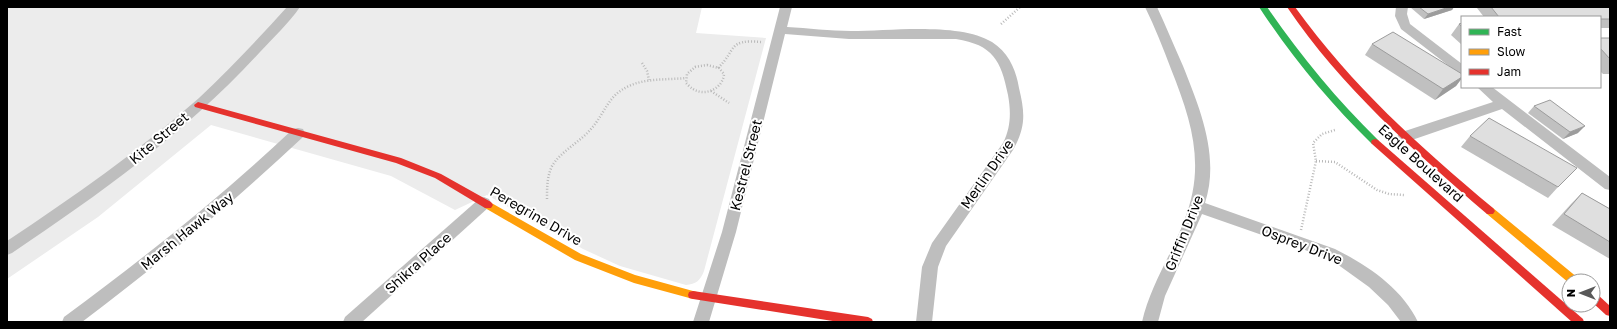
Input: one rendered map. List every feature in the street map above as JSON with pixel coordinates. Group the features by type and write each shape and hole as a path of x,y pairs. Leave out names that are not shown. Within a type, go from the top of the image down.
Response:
{"street":[{"name":"Kite Street","path":"7,249 65,210 152,145 198,105 238,67 294,7"},
{"name":"Kestrel Street","path":"701,322 729,232 786,7"},
{"name":"Griffin Drive","path":"1150,322 1160,291 1197,206 1204,172 1200,133 1193,107 1151,7"},
{"name":"Eagle Boulevard","path":"1263,7 1308,69 1335,101 1369,136 1579,322"},
{"name":"Eagle Boulevard","path":"1291,7 1335,66 1364,98 1404,137 1565,273"},
{"path":"1402,7 1402,19 1406,26 1461,69"},
{"name":"Merlin Drive","path":"780,30 838,35 947,34 963,36 986,44 998,53 1006,64 1017,105 1016,131 1008,146 940,243 930,267 924,322"},
{"path":"1484,88 1610,185"},
{"path":"1404,137 1504,103"},
{"name":"Peregrine Drive","path":"198,105 413,165 438,176 562,248 596,265 655,286 709,298 868,322"},
{"name":"Marsh Hawk Way","path":"70,322 125,282 195,227 240,188 298,133"},
{"name":"Shikra Place","path":"351,322 484,203"},
{"name":"Osprey Drive","path":"1197,206 1330,253 1342,259 1362,271 1379,285 1401,309 1410,322"},
{"path":"1601,304 1610,312"}],"path":[{"path":"1001,24 1020,7"},
{"path":"718,68 725,61 734,46 744,42 761,42"},
{"path":"642,63 647,71 649,80"},
{"path":"707,65 718,68 724,74 725,79 719,87 711,91 700,92 694,90 686,83 686,78 695,67 707,65"},
{"path":"547,198 547,180 554,164 560,156 588,132 610,99 624,88 649,80 686,78"},
{"path":"711,91 729,103"},
{"path":"1300,234 1316,161 1313,147 1316,140 1322,134 1335,130"},
{"path":"1316,161 1331,161 1341,165 1362,182 1382,193 1404,195"}],"shaded area":[{"path":"7,7 702,7 696,33 766,38 704,271 699,280 692,284 686,285 620,266 583,249 487,195 455,210 391,176 211,125 98,217 7,279"}],"building":[{"path":"1419,7 1449,7 1428,14"},
{"path":"1491,7 1610,7 1610,19 1601,19 1601,16 1498,16"},
{"path":"1393,32 1461,73 1461,78 1443,89 1372,44"},
{"path":"1601,38 1610,38 1610,59 1601,49"},
{"path":"1550,100 1585,126 1570,132 1534,106"},
{"path":"1489,118 1577,168 1558,187 1470,136"},
{"path":"1582,193 1610,209 1610,242 1564,214"}],"traffic: fast":[{"path":"1263,7 1315,78 1375,142"}],"traffic: slow":[{"path":"488,205 578,257 634,279 693,295"},
{"path":"1490,211 1564,273"}],"traffic: jam":[{"path":"1291,7 1335,64 1383,116 1490,211"},
{"path":"198,105 398,160 438,176 488,205"},
{"path":"1375,142 1579,322"},
{"path":"693,295 868,322"},
{"path":"1601,304 1610,312"}]}
